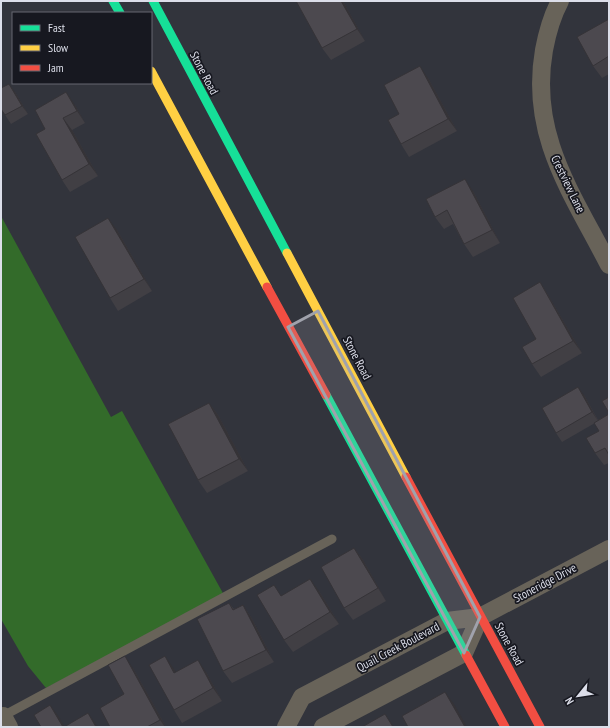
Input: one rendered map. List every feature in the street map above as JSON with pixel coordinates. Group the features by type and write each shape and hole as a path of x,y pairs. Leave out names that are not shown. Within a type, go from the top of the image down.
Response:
{"main road":[{"path":"113,1 119,12"},
{"name":"Stone Road","path":"153,1 315,312 540,727"},
{"path":"152,73 291,325 464,653 505,727"}],"street":[{"name":"Crestview Lane","path":"555,2 541,70 540,95 545,127 554,159 609,265"},
{"name":"Stoneridge Drive","path":"480,617 609,549"},
{"name":"Quail Creek Boulevard","path":"286,727 302,697 447,621 480,617"},
{"path":"323,727 464,653 480,617"}],"lane":[{"path":"6,722 332,539"}],"highlighted area":[{"path":"318,311 480,617 464,653 288,327"}],"green space":[{"path":"1,216 111,417 122,411 224,595 46,688 28,666 1,619"}],"building":[{"path":"296,1 341,1 357,29 322,48"},
{"path":"609,19 609,56 593,66 577,37"},
{"path":"420,66 448,119 401,144 388,120 399,114 384,85"},
{"path":"9,84 22,106 5,115 1,109 1,88"},
{"path":"66,92 77,111 63,118 89,164 62,180 36,134 45,129 35,110"},
{"path":"465,179 492,230 464,244 447,210 435,217 426,199"},
{"path":"108,218 144,279 110,298 75,237"},
{"path":"540,282 573,341 532,364 522,347 536,339 513,298"},
{"path":"578,387 592,412 556,433 542,408"},
{"path":"609,397 609,413 602,401"},
{"path":"209,403 239,459 198,480 168,424"},
{"path":"609,414 609,455 605,448 595,453 586,438 599,431 594,423"},
{"path":"354,548 378,588 344,608 321,567"},
{"path":"310,579 330,612 284,640 257,595 274,585 281,596"},
{"path":"229,603 233,610 243,605 266,650 223,671 197,619"},
{"path":"125,656 160,720 147,727 110,727 100,708 124,694 108,665"},
{"path":"165,656 174,673 198,660 213,688 174,710 149,665"},
{"path":"445,692 465,727 408,727 402,716"},
{"path":"50,705 63,727 41,727 34,715"},
{"path":"88,713 96,727 64,727"},
{"path":"385,714 393,727 362,727"}],"traffic: fast":[{"path":"113,1 119,12"},
{"path":"153,1 287,253"},
{"path":"326,395 466,655"}],"traffic: slow":[{"path":"152,73 267,287"},
{"path":"287,253 406,477"}],"traffic: jam":[{"path":"267,287 326,395"},
{"path":"406,477 540,727"},
{"path":"466,655 505,727"}]}
